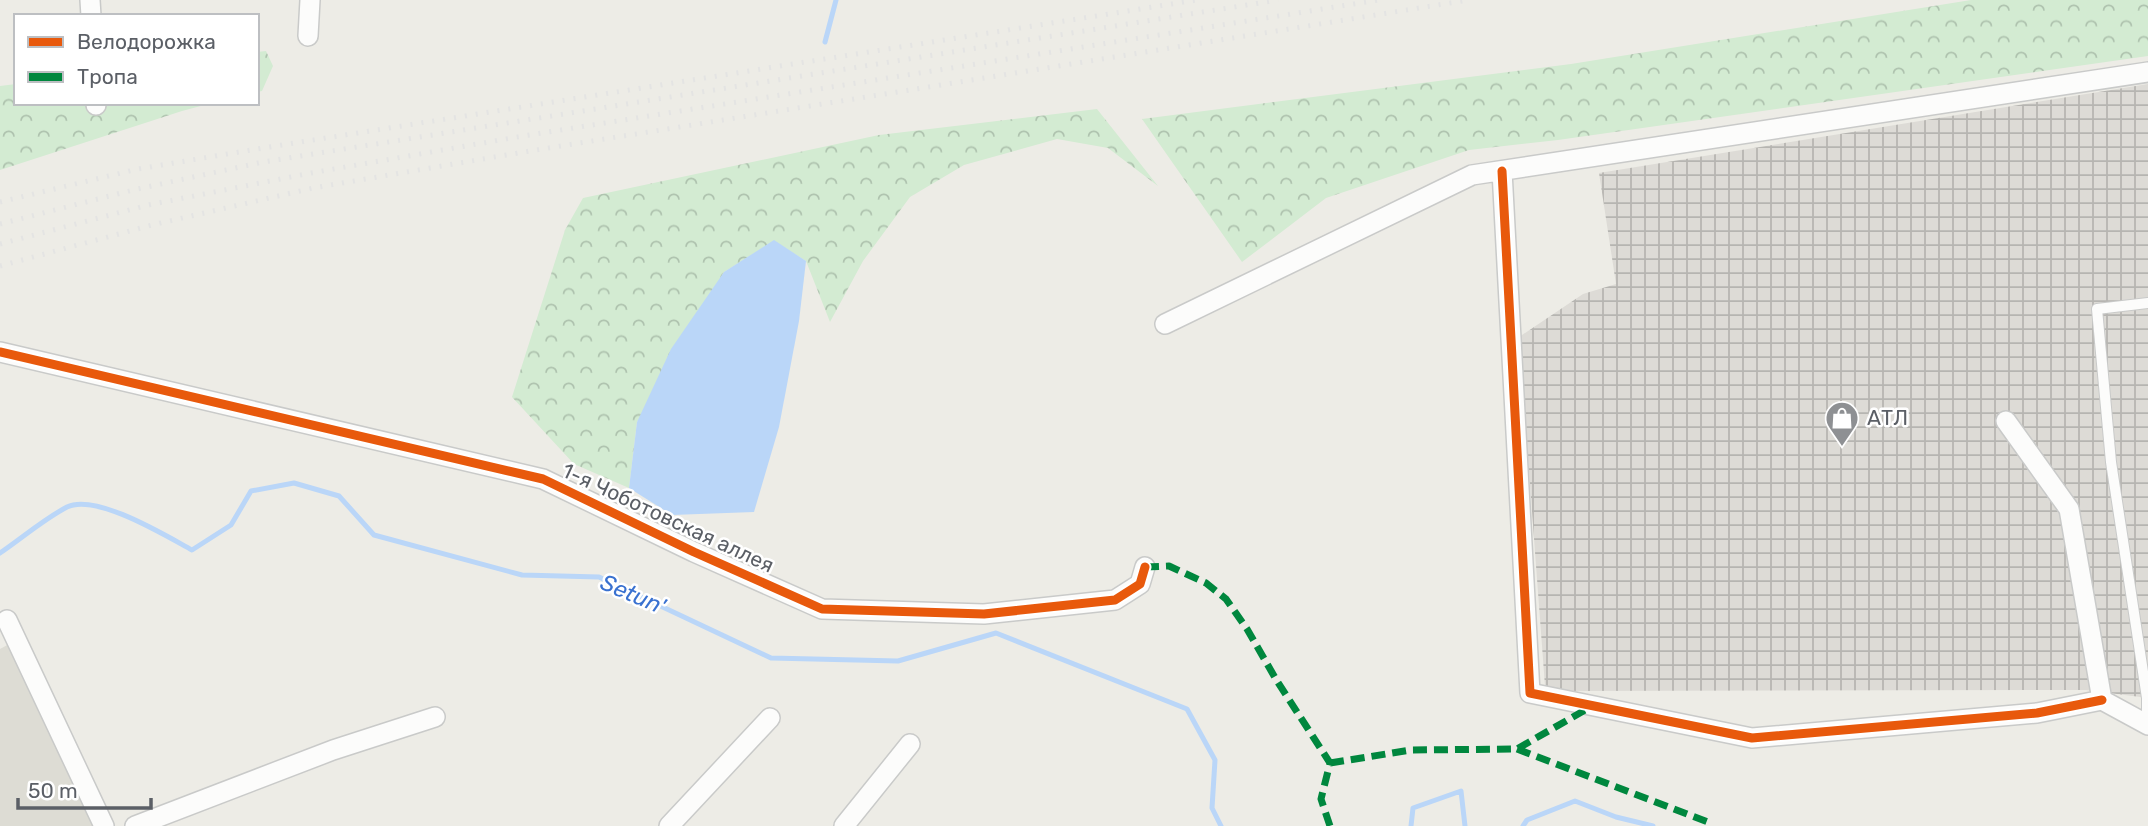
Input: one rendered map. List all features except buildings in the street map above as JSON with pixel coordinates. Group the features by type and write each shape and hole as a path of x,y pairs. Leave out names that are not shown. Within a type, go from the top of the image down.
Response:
{"street":[{"path":"308,36 310,0"},
{"path":"1165,324 1472,175 2148,72"},
{"path":"1502,171 1530,693 1752,738 2037,713 2102,699 2147,724"},
{"name":"1-я Чоботовская аллея","path":"0,352 543,479 694,552 822,609 984,614 1115,600 1140,584 1145,567"},
{"path":"2006,421 2069,509 2102,699"},
{"path":"7,620 104,826"},
{"path":"135,826 333,750 435,718"},
{"path":"669,826 770,718"},
{"path":"845,826 910,744"}],"lane":[{"path":"2147,724 2144,655 2111,462 2097,309 2148,303"}],"shaded area":[{"path":"2148,84 2148,698 2086,690 1558,691 1545,686 1519,337 1583,294 1616,284 1599,173"},
{"path":"11,643 96,826 0,826 0,649"}],"green space":[{"path":"1971,0 2148,0 2148,56 1558,140 1469,150 1326,198 1242,262 1142,119 1571,64"},
{"path":"266,51 273,66 262,91 259,92 259,52"},
{"path":"14,84 14,105 204,105 0,170 0,86"},
{"path":"1097,109 1158,186 1108,148 1057,139 964,165 910,197 863,261 830,322 806,261 774,241 724,272 637,422 629,488 574,464 512,397 565,230 583,198 879,135"}],"water":[{"path":"774,240 806,261 799,321 779,427 754,512 672,515 629,488 637,422 671,349 724,272"}],"waterway":[{"path":"825,42 836,0"},
{"name":"Setun'","path":"0,553 58,512 80,504 131,518 192,550 231,525 251,491 294,483 339,496 374,535 522,575 599,577 771,658 898,661 996,633 1187,709 1215,760 1212,808 1221,826"},
{"name":"Setun'","path":"1411,826 1413,808 1461,791 1465,826"},
{"name":"Setun'","path":"1523,826 1527,820 1575,801 1616,817 1653,826"}],"railway":[{"path":"0,202 138,169 1197,0"},
{"path":"0,224 133,190 263,162 1278,0"},
{"path":"0,244 148,205 311,173 523,136 1379,0"},
{"path":"0,266 152,225 313,188 1469,0"}],"marked path":[{"path":"1145,567 1169,566 1206,583 1226,599 1330,763 1321,799 1330,826"},
{"path":"1330,763 1411,750 1517,749 1592,706"},
{"path":"1517,749 1708,822 1711,826"}],"cycle path":[{"path":"1502,171 1530,693 1752,738 2037,713 2102,700"},
{"path":"0,352 543,479 694,552 822,609 984,614 1115,600 1140,584 1145,567"}],"place":[{"name":"АТЛ","path":"1842,448"}]}
